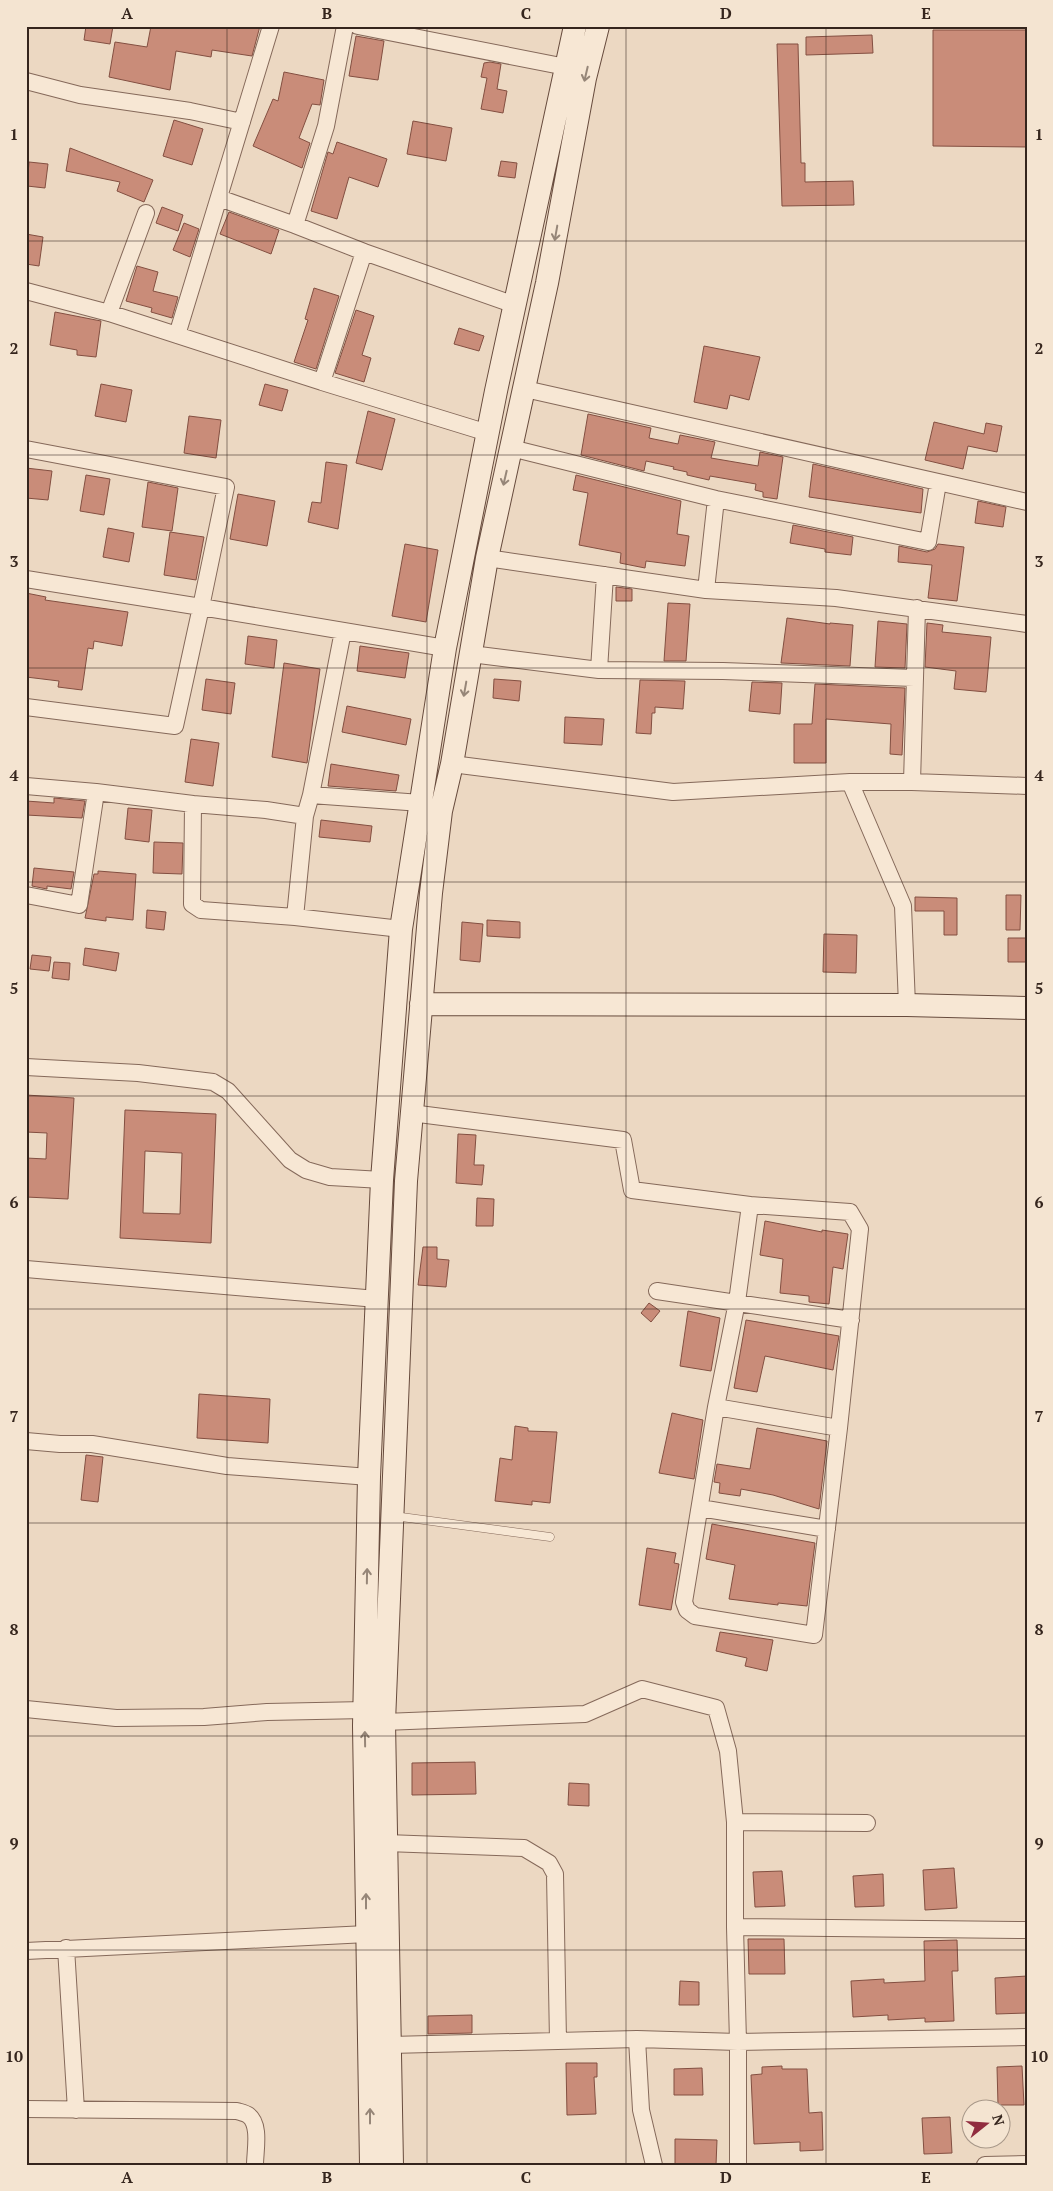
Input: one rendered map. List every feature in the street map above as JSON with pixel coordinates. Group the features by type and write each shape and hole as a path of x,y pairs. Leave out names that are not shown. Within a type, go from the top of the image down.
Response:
{"main road":[{"path":"371,2165 365,1710 369,1477 382,1180 401,929 445,648 488,432 575,26"},
{"path":"392,2165 384,1722 406,1180 421,1004 440,820 452,764 487,558 525,389 547,283 585,78 598,26"},
{"path":"421,1004 907,1005 1027,1008"}],"street":[{"path":"177,336 271,26"},
{"path":"295,225 326,126 345,26"},
{"path":"358,26 566,68"},
{"path":"26,81 80,95 190,111 242,122"},
{"path":"219,198 515,305"},
{"path":"109,314 146,213"},
{"path":"322,382 364,252"},
{"path":"26,291 109,314 322,382 488,432"},
{"path":"525,389 1027,502"},
{"path":"511,448 716,499 928,542 938,483"},
{"path":"26,449 226,487 175,726 26,707"},
{"path":"706,590 716,499"},
{"path":"487,558 706,590 836,598 1027,624"},
{"path":"599,670 605,575"},
{"path":"26,579 445,648"},
{"path":"912,782 916,608"},
{"path":"295,918 305,816 311,796 342,631"},
{"path":"471,654 599,670 723,671 914,678"},
{"path":"452,764 673,792 850,782 1027,786"},
{"path":"850,782 903,906 907,1005"},
{"path":"26,786 266,810 305,816"},
{"path":"26,895 79,905 96,792"},
{"path":"311,796 421,803"},
{"path":"193,804 192,904 201,910 401,929"},
{"path":"26,1067 138,1073 213,1082 228,1091 290,1160 306,1170 330,1177 382,1180"},
{"path":"411,1113 623,1140 632,1190 750,1204 850,1212 860,1229 839,1428 814,1635 695,1616 687,1610 684,1602 716,1407 737,1302 750,1204"},
{"path":"26,1270 377,1299"},
{"path":"656,1292 737,1302 851,1320"},
{"path":"716,1407 839,1428"},
{"path":"26,1441 92,1444 227,1466 369,1477"},
{"path":"700,1508 827,1528"},
{"path":"384,1722 585,1714 642,1689 716,1708 728,1751 735,1822 734,1927 738,2042 738,2165"},
{"path":"26,1709 116,1718 204,1717 267,1712 365,1710"},
{"path":"735,1822 866,1823"},
{"path":"386,1843 524,1848 549,1863 555,1874 558,2041"},
{"path":"734,1927 1027,1930"},
{"path":"26,1951 367,1934"},
{"path":"66,1948 76,2110"},
{"path":"390,2045 637,2039 738,2042 1027,2037"},
{"path":"637,2039 641,2110 654,2165"},
{"path":"26,2109 236,2111 248,2114 256,2131 255,2165"},
{"path":"985,2165 1027,2164"}],"lane":[{"path":"392,1516 550,1537"}],"building":[{"path":"86,26 113,26 110,44 84,40"},
{"path":"151,26 260,26 252,56 212,50 211,57 176,51 170,90 109,77 115,42 147,47"},
{"path":"933,30 1027,30 1027,147 933,146"},
{"path":"872,35 873,53 806,55 806,37"},
{"path":"356,36 384,41 378,80 349,76"},
{"path":"777,44 798,44 801,163 805,163 805,182 853,181 854,205 782,206"},
{"path":"484,63 501,64 497,89 507,91 503,113 481,109 487,78 481,77"},
{"path":"284,72 324,80 320,105 312,104 299,138 310,143 302,168 253,146 273,99 278,101"},
{"path":"174,120 203,129 192,165 163,156"},
{"path":"413,121 452,128 446,161 407,154"},
{"path":"337,142 387,159 378,187 349,177 337,219 311,211 328,152 333,154"},
{"path":"70,148 153,180 144,202 117,191 120,182 66,171"},
{"path":"501,161 517,163 515,178 498,176"},
{"path":"29,162 48,164 45,188 27,186"},
{"path":"162,207 183,215 178,231 156,223"},
{"path":"229,212 279,230 271,254 220,234"},
{"path":"184,223 199,229 190,257 173,250"},
{"path":"26,234 43,237 39,266 26,264"},
{"path":"137,266 158,272 153,291 178,297 172,318 151,312 152,308 126,301"},
{"path":"314,288 339,296 316,369 294,362 308,320 305,319"},
{"path":"356,310 374,316 362,355 371,358 364,382 335,373"},
{"path":"55,312 101,321 96,357 77,355 77,350 50,345"},
{"path":"459,328 484,336 479,351 454,344"},
{"path":"704,346 760,357 749,400 730,395 727,409 694,402"},
{"path":"101,384 132,390 126,422 95,416"},
{"path":"265,384 288,390 282,411 259,405"},
{"path":"368,411 395,419 382,470 356,463"},
{"path":"588,414 651,428 649,438 678,444 680,435 715,442 711,458 758,466 760,452 783,457 777,499 763,497 763,492 755,490 756,484 710,476 709,480 687,475 687,472 673,469 674,467 646,461 644,471 581,455"},
{"path":"189,416 221,420 216,458 184,453"},
{"path":"934,422 984,434 986,423 1002,426 997,452 968,446 963,469 925,460"},
{"path":"326,462 347,465 338,529 308,522 312,502 321,503"},
{"path":"813,464 923,489 921,513 809,497"},
{"path":"26,468 52,471 48,500 26,498"},
{"path":"86,475 110,479 104,515 80,511"},
{"path":"576,475 681,501 677,534 689,536 685,566 646,561 645,568 620,563 621,553 579,545 588,493 573,490"},
{"path":"148,482 178,488 172,531 142,527"},
{"path":"238,494 275,501 267,546 230,539"},
{"path":"978,501 1006,507 1003,527 975,523"},
{"path":"793,525 853,537 851,555 825,552 825,549 790,543"},
{"path":"108,528 134,533 129,562 103,557"},
{"path":"170,532 204,537 196,580 164,575"},
{"path":"405,544 438,550 426,622 392,616"},
{"path":"938,544 964,547 957,601 928,598 932,565 898,562 899,546 927,552 935,549"},
{"path":"616,587 632,589 632,601 616,601"},
{"path":"26,593 46,597 45,600 128,612 122,646 94,641 93,649 88,648 82,690 58,687 59,681 26,677"},
{"path":"668,603 690,604 686,661 664,661"},
{"path":"787,618 853,625 850,666 781,663"},
{"path":"878,621 907,624 905,668 875,667"},
{"path":"927,623 943,625 942,632 991,637 986,692 954,689 956,671 925,667"},
{"path":"248,636 277,640 274,668 245,664"},
{"path":"360,646 409,653 405,678 357,671"},
{"path":"284,663 320,669 307,763 272,757"},
{"path":"206,679 235,683 231,714 202,710"},
{"path":"494,679 521,681 519,701 493,698"},
{"path":"640,680 685,681 683,709 655,707 655,713 652,713 651,734 636,733"},
{"path":"752,682 782,683 780,714 749,711"},
{"path":"815,684 905,688 902,755 890,754 891,724 826,719 826,763 794,763 794,724 812,724"},
{"path":"347,706 411,719 406,745 342,732"},
{"path":"565,717 604,719 602,745 564,743"},
{"path":"191,739 219,743 213,786 185,782"},
{"path":"331,764 399,775 396,791 328,786"},
{"path":"54,798 85,801 82,818 26,815 26,801 54,803"},
{"path":"128,808 152,810 149,842 125,839"},
{"path":"321,820 372,826 370,842 319,837"},
{"path":"154,842 183,843 182,874 153,873"},
{"path":"34,868 74,872 71,889 47,886 47,889 32,886"},
{"path":"98,871 136,874 133,920 106,917 106,921 85,918 94,874 98,874"},
{"path":"1006,895 1021,895 1020,930 1006,930"},
{"path":"915,897 957,898 957,935 944,935 944,911 915,911"},
{"path":"147,910 166,912 164,930 146,928"},
{"path":"487,920 520,922 520,938 487,936"},
{"path":"462,922 483,924 480,962 460,960"},
{"path":"824,934 857,935 856,973 823,972"},
{"path":"1008,938 1027,938 1027,962 1008,962"},
{"path":"85,948 119,953 116,971 83,965"},
{"path":"32,955 51,957 49,971 30,969"},
{"path":"54,962 70,963 69,980 52,978"},
{"path":"26,1095 74,1098 68,1199 26,1197 26,1158 46,1159 47,1133 26,1132"},
{"path":"125,1110 216,1114 211,1243 120,1238","holes":["145,1151 182,1153 180,1214 143,1213"]},
{"path":"458,1134 476,1135 474,1165 484,1165 482,1185 456,1183"},
{"path":"477,1198 494,1199 493,1226 476,1226"},
{"path":"765,1221 822,1232 822,1230 848,1234 843,1269 833,1267 829,1304 809,1302 809,1296 780,1293 783,1259 760,1255"},
{"path":"423,1247 437,1247 437,1259 449,1260 446,1287 418,1285"},
{"path":"649,1303 660,1311 651,1322 641,1313"},
{"path":"688,1311 720,1318 711,1371 680,1366"},
{"path":"746,1320 839,1336 833,1370 765,1356 757,1392 734,1388"},
{"path":"199,1394 270,1399 268,1443 197,1438"},
{"path":"672,1413 703,1420 694,1479 659,1473"},
{"path":"515,1426 528,1428 528,1431 557,1432 550,1503 532,1501 532,1505 495,1501 500,1458 512,1460"},
{"path":"757,1428 827,1441 819,1509 773,1495 741,1489 740,1496 719,1493 720,1483 714,1482 717,1464 750,1469"},
{"path":"86,1455 103,1457 98,1502 81,1500"},
{"path":"712,1524 815,1543 807,1606 778,1603 778,1605 729,1599 735,1565 706,1559"},
{"path":"647,1548 676,1553 674,1563 679,1564 671,1610 639,1605"},
{"path":"720,1632 773,1640 767,1671 745,1666 747,1658 716,1651"},
{"path":"475,1762 476,1794 412,1795 412,1763"},
{"path":"569,1783 589,1784 589,1806 568,1805"},
{"path":"954,1868 957,1908 925,1910 923,1870"},
{"path":"782,1871 785,1906 755,1907 753,1872"},
{"path":"883,1874 884,1906 855,1907 853,1876"},
{"path":"748,1939 784,1939 785,1974 749,1974"},
{"path":"957,1940 958,1971 952,1971 954,2021 925,2022 925,2018 888,2020 888,2015 853,2017 851,1981 884,1979 884,1983 925,1981 924,1941"},
{"path":"1027,1976 1027,2013 996,2014 995,1978"},
{"path":"680,1981 699,1982 699,2005 679,2005"},
{"path":"472,2015 472,2033 428,2034 428,2016"},
{"path":"566,2063 597,2063 597,2077 594,2077 596,2114 567,2115"},
{"path":"782,2066 782,2069 807,2069 809,2113 822,2112 823,2150 800,2151 800,2142 754,2144 751,2075 762,2074 762,2067"},
{"path":"1022,2066 1024,2105 1010,2105 1010,2098 998,2098 997,2067"},
{"path":"702,2068 703,2095 674,2095 674,2069"},
{"path":"950,2117 952,2153 924,2154 922,2118"},
{"path":"675,2139 717,2140 716,2165 675,2165"}]}
